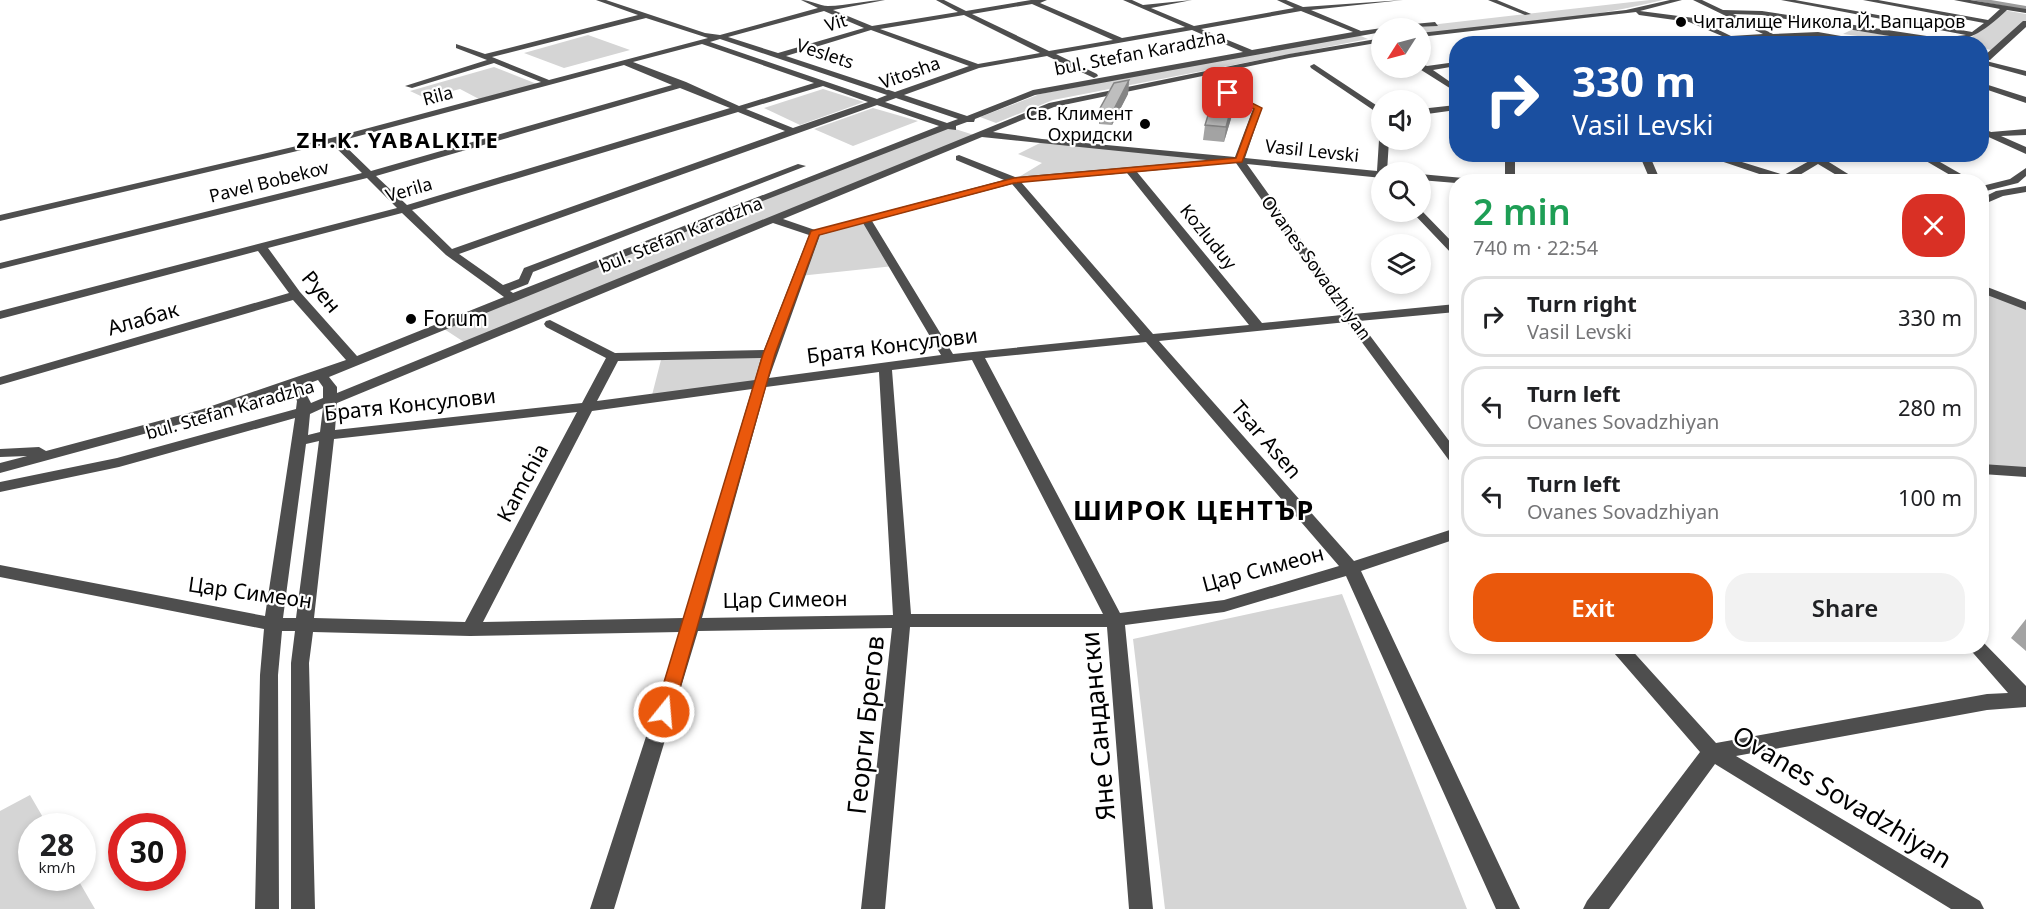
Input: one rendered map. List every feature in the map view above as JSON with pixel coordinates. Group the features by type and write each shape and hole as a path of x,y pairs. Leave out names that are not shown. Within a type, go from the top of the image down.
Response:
{"street":[{"name":"Veslets","path":"599,0 704,38 759,62 974,135"},
{"path":"804,0 871,28 977,66"},
{"name":"Rila","path":"0,218 333,140 627,63 704,38 721,37 824,9 882,0"},
{"path":"939,0 1094,76"},
{"name":"Vit","path":"759,62 871,28 1044,0"},
{"path":"1126,0 1250,52"},
{"path":"1142,7 1189,0"},
{"path":"1280,0 1360,32"},
{"name":"Vitosha","path":"450,253 977,66 1302,9 1400,0"},
{"path":"1491,0 1527,14"},
{"path":"1631,2 1641,0"},
{"path":"1431,34 1626,12 1678,0 1699,2 1773,36 1818,34 1831,36"},
{"path":"1784,0 1975,34"},
{"path":"1866,0 1990,22"},
{"path":"1911,0 1998,15"},
{"path":"1957,0 2026,4"},
{"path":"1991,0 2026,11"},
{"path":"1033,2 1122,41"},
{"path":"1970,36 1990,22 2009,4"},
{"path":"476,52 635,12"},
{"path":"1721,12 1762,13 1902,36"},
{"path":"1503,16 1538,13"},
{"path":"1639,13 1691,20 1727,36"},
{"path":"484,56 646,16"},
{"path":"1431,24 1446,23"},
{"path":"1989,54 2026,23"},
{"name":"bul. Stefan Karadzha","path":"0,468 87,446 295,385 738,207 1033,93 1360,32 1371,35"},
{"name":"Veslets","path":"721,37 969,119"},
{"name":"bul. Stefan Karadzha","path":"0,487 119,462 302,412 974,135 999,131 1064,102 1371,40"},
{"path":"459,46 550,83"},
{"path":"409,86 495,60"},
{"path":"1989,60 2016,62"},
{"path":"1989,61 2026,74"},
{"path":"627,63 683,84 795,132"},
{"path":"1431,66 1449,65"},
{"path":"1314,66 1371,105"},
{"path":"1991,74 2026,68"},
{"path":"1431,72 1449,84"},
{"name":"Verila","path":"0,315 405,209 823,83"},
{"name":"Pavel Bobekov","path":"0,266 368,175 683,84"},
{"path":"1212,86 1258,108 1239,160"},
{"path":"1989,87 2026,100"},
{"path":"1431,111 1449,109"},
{"name":"Vasil Levski","path":"969,119 999,131 1042,142 1371,173"},
{"path":"1989,132 2023,134"},
{"path":"1989,134 2026,151"},
{"path":"333,140 450,253 504,292 524,280 528,270 801,166"},
{"name":"Tsar Asen","path":"959,158 1014,180 1149,339 1351,568 1508,909"},
{"name":"Vasil Levski","path":"815,233 1014,180 1239,160"},
{"name":"Ovanes Sovadzhiyan","path":"1239,160 1351,319 1449,451"},
{"path":"1728,162 1764,174"},
{"path":"1793,174 1814,162"},
{"path":"1821,162 1842,174"},
{"path":"1933,162 1955,174"},
{"name":"Kozluduy","path":"1130,170 1258,327"},
{"path":"1989,186 2014,181 2026,171"},
{"path":"1431,178 1449,180"},
{"path":"1989,198 2000,193 2026,189"},
{"path":"705,203 738,207"},
{"path":"602,909 691,624 769,354 815,233 772,219"},
{"path":"867,221 950,358"},
{"path":"1427,222 1449,245"},
{"name":"Руен","path":"260,246 296,295 355,362"},
{"path":"1989,292 2026,306"},
{"name":"Алабак","path":"0,381 296,295"},
{"name":"Братя Консулови","path":"298,441 327,435 587,407 950,358 1449,309"},
{"path":"550,324 613,357 769,354"},
{"name":"Яне Сандански","path":"977,356 1115,620 1141,909"},
{"name":"Kamchia","path":"470,629 613,357"},
{"name":"Георги Брегов","path":"873,909 902,621 885,367"},
{"path":"303,909 300,663 327,435 330,387 321,375"},
{"path":"267,909 269,675 273,624 304,401 295,385"},
{"path":"0,453 87,446"},
{"path":"1989,469 2026,472"},
{"name":"Цар Симеон","path":"8,573 273,624 303,626 470,629 902,621 1115,620 1224,606 1351,568 1449,534"},
{"path":"0,585 8,573"},
{"name":"Ovanes Sovadzhiyan","path":"1624,654 1712,752 1972,909"},
{"path":"1984,654 2026,699"},
{"path":"1595,909 1712,752 1988,702 2026,699"}],"shaded area":[{"path":"1663,0 1573,17 1431,33 1431,25"},
{"path":"2003,10 2026,14 2026,23 1995,51 1989,50 1989,36 1973,36"},
{"path":"1851,30 1893,36 1858,36 1843,34"},
{"path":"1356,34 1368,39 1053,100 996,123 980,117 1040,94"},
{"path":"588,35 630,50 564,68 524,53"},
{"path":"494,67 537,84 479,99 460,89 425,98 410,91"},
{"path":"823,89 864,102 800,125 764,108"},
{"path":"873,108 918,121 853,146 814,129"},
{"path":"949,127 974,135 467,344 441,327"},
{"path":"1042,142 1239,160 1014,180 1042,163 1018,154"},
{"path":"867,221 894,266 799,276 815,233"},
{"path":"1989,294 2026,308 2026,471 1989,468"},
{"path":"769,354 761,384 651,399 662,356"},
{"path":"1342,594 1467,909 1165,909 1133,639"},
{"path":"30,795 40,813 18,813 18,891 85,891 95,909 0,909 0,811"}],"building":[{"path":"1129,80 1113,111 1099,110 1114,83"},
{"path":"1214,96 1234,98 1226,127 1205,125"}],"waterway":[{"path":"1975,0 2026,8"}],"place":[{"name":"Читалище Никола Й. Вапцаров","path":"1681,22"},
{"name":"Св. Климент Охридски","path":"1145,124"},
{"name":"Forum","path":"411,319"}],"district":[{"name":"ZH.K. YABALKITE","path":"398,140"},
{"name":"ШИРОК ЦЕНТЪР","path":"1194,511"}],"route":[{"path":"664,712 769,354 815,233 1014,180 1239,160 1258,108 1228,93"}]}
